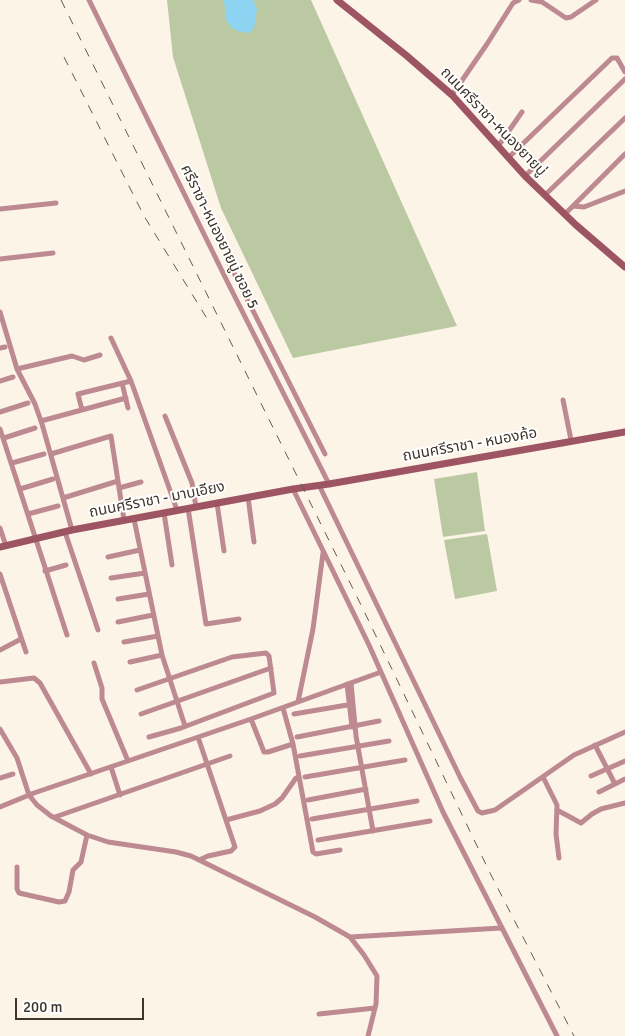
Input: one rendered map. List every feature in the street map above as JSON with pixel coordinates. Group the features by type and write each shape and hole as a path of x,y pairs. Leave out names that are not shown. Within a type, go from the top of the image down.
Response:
{"main road":[{"name":"ถนนศรีราชา-หนองยายบู่","path":"337,0 452,95 525,176 625,268"},
{"name":"ถนนศรีราชา - หนองค้อ","path":"319,485 625,432"},
{"name":"ถนนศรีราชา - มาบเอียง","path":"3,546 134,518 319,485"}],"street":[{"name":"ศรีราชา-หนองยายบู่ ซอย 5","path":"89,0 329,484"},
{"path":"452,95 513,3 519,0"},
{"path":"533,0 542,2 566,18 572,17 596,0"},
{"path":"508,157 612,58 617,58 625,72"},
{"path":"525,176 625,80"},
{"path":"499,146 522,112"},
{"path":"545,195 625,118"},
{"path":"565,214 625,154"},
{"path":"573,206 584,207 625,191"},
{"path":"0,209 56,203"},
{"path":"0,259 53,254"},
{"path":"226,257 325,454"},
{"path":"0,312 17,369 35,404 41,421 63,498 69,531 98,630"},
{"path":"111,338 131,381 177,510"},
{"path":"17,369 72,356 84,360 100,355"},
{"path":"0,381 13,377"},
{"path":"82,410 78,394 131,381"},
{"path":"122,383 128,408"},
{"path":"284,396 294,392"},
{"path":"41,421 126,398"},
{"path":"563,400 571,440"},
{"path":"0,412 28,403"},
{"path":"165,416 192,483 192,508 206,624 239,619"},
{"path":"4,438 35,428"},
{"path":"0,429 67,635"},
{"path":"50,454 111,436 124,520"},
{"path":"12,463 44,454"},
{"path":"20,489 53,479"},
{"path":"63,498 118,481"},
{"path":"119,488 141,482"},
{"path":"319,485 478,811 488,812 496,810 574,755 625,732"},
{"path":"293,489 381,672 443,812 556,1035"},
{"path":"248,497 254,542"},
{"path":"217,503 224,551"},
{"path":"28,514 58,506"},
{"path":"164,513 172,565"},
{"path":"134,518 162,655 185,726"},
{"path":"0,528 3,546"},
{"path":"108,557 140,550"},
{"path":"298,702 313,629 323,551"},
{"path":"45,571 66,565"},
{"path":"111,578 145,572"},
{"path":"0,574 26,652"},
{"path":"118,599 149,594"},
{"path":"118,622 153,615"},
{"path":"124,642 158,636"},
{"path":"0,650 21,639"},
{"path":"136,690 232,657 266,653 269,656 274,693 185,726 149,737"},
{"path":"130,662 162,655"},
{"path":"94,663 102,688 102,699 128,761"},
{"path":"141,714 271,668"},
{"path":"0,807 29,795 283,708 381,672"},
{"path":"0,682 34,678 40,683 91,774"},
{"path":"349,684 354,725 373,831"},
{"path":"294,714 351,704"},
{"path":"283,708 302,777 313,852 316,854 340,850"},
{"path":"251,719 264,752 293,744"},
{"path":"297,737 379,721"},
{"path":"0,729 17,758 29,795 37,806 54,818 87,835 108,842 176,852 199,860 315,917 350,937 377,976 375,1008 368,1036"},
{"path":"198,737 235,847 234,850 199,860"},
{"path":"300,756 389,741"},
{"path":"595,745 615,784"},
{"path":"54,818 230,756"},
{"path":"226,820 266,809 275,804 282,798 296,778 405,760"},
{"path":"590,776 625,761"},
{"path":"110,767 120,795"},
{"path":"0,778 13,774"},
{"path":"543,777 555,798 559,858"},
{"path":"599,792 625,779"},
{"path":"308,800 366,789"},
{"path":"312,819 417,802"},
{"path":"557,810 581,823 602,809 625,803"},
{"path":"318,840 430,821"},
{"path":"17,867 17,889 19,893 59,902 65,901 69,892 73,870 81,862 87,835"},
{"path":"350,937 502,928"},
{"path":"319,1014 375,1008"}],"green space":[{"path":"167,0 311,0 457,326 293,358 221,208 173,57"},
{"path":"477,472 485,531 443,537 434,479"},
{"path":"487,534 497,591 455,599 444,540"}],"water":[{"path":"224,0 253,0 257,9 254,28 246,33 232,28 226,20"}],"railway":[{"path":"61,0 363,609 491,875 574,1036"},
{"path":"64,57 144,216 211,325"}]}
